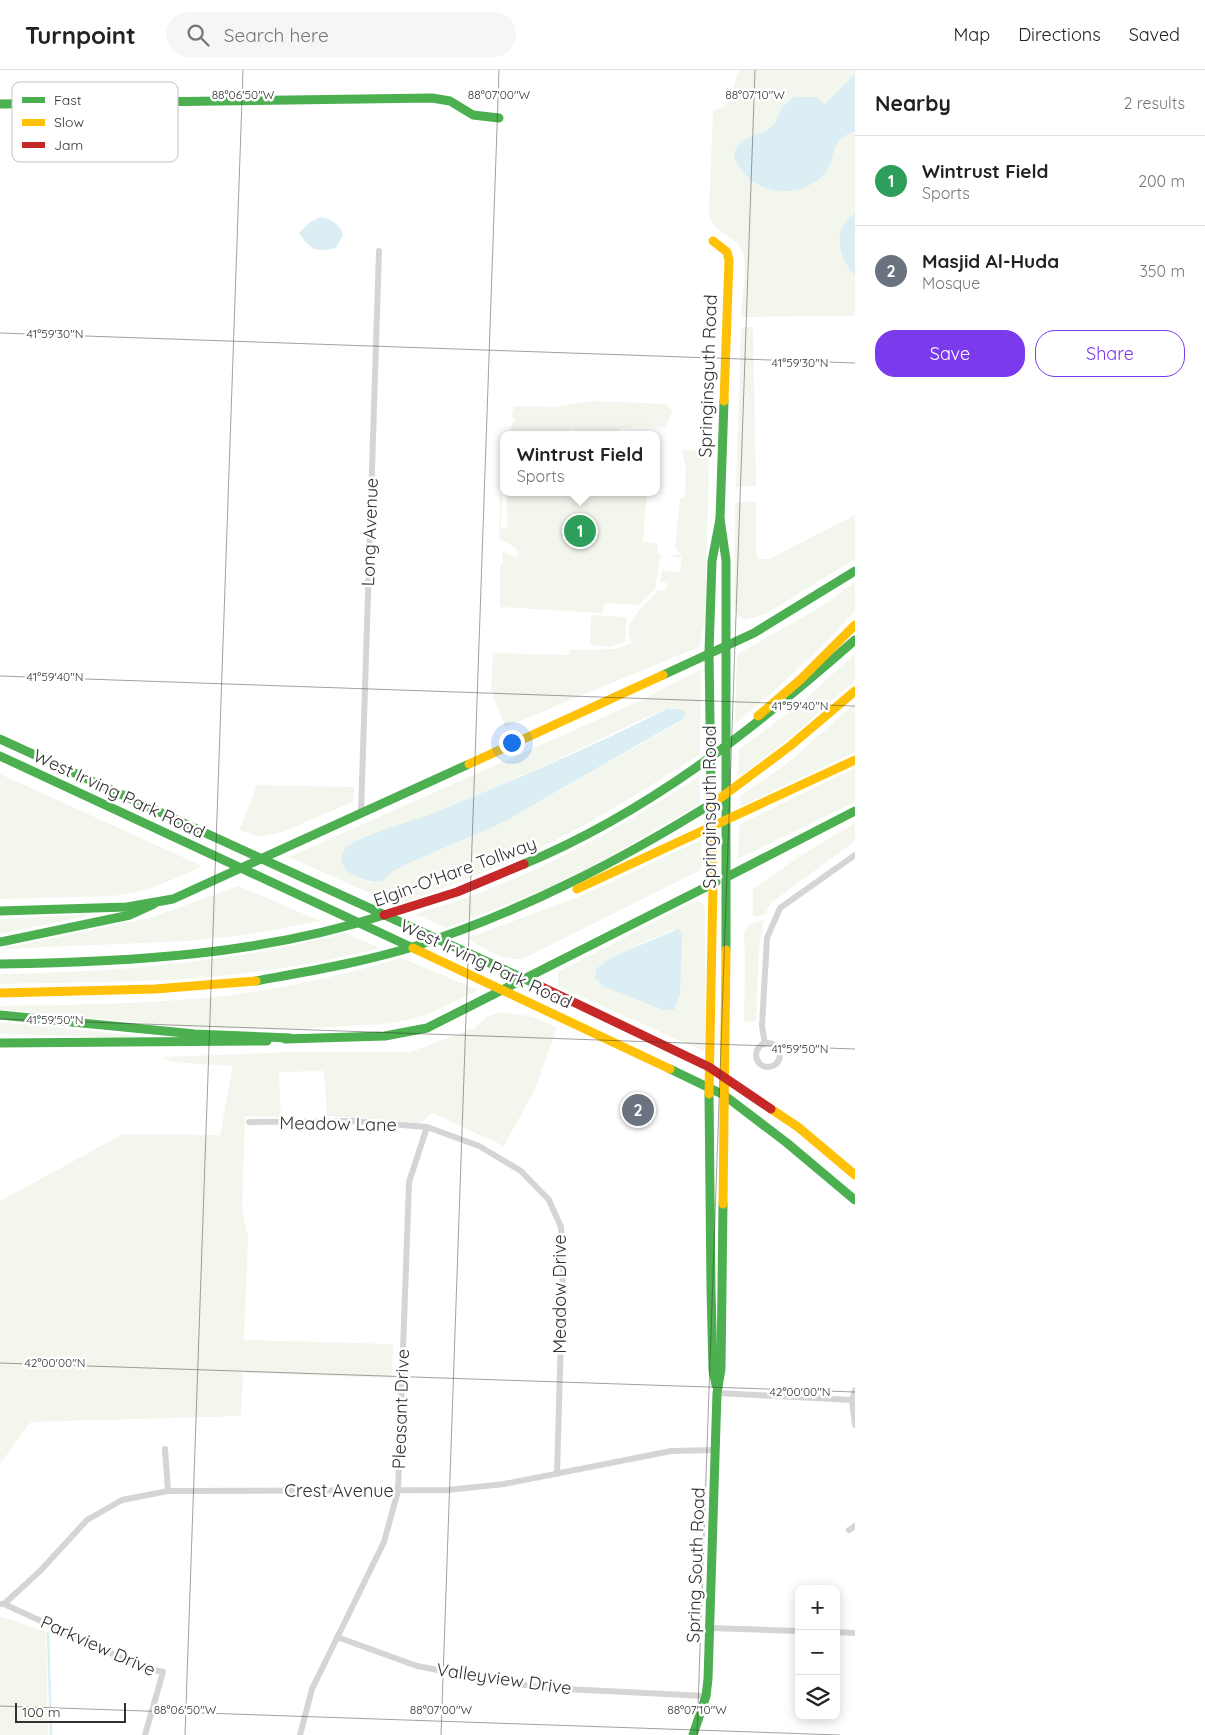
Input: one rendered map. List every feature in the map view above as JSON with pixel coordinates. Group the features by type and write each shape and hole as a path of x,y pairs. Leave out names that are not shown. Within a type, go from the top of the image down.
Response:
{"main road":[{"path":"178,102 432,98 450,101 474,115 499,118"},
{"name":"Springinsguth Road","path":"709,1087 713,883 709,652 712,561 720,519 729,260 727,252 713,241"},
{"name":"Springinsguth Road","path":"720,519 726,560 727,876 724,1095"},
{"path":"0,942 130,915 154,904 203,888 238,869 264,859 524,740 709,652 754,633 855,571"},
{"path":"738,736 800,680 855,625"},
{"path":"738,736 799,692 855,640"},
{"path":"0,993 144,990 249,982 299,974 389,952 455,932 534,901 628,854 700,812 738,786 816,726 855,691"},
{"name":"Elgin-O'Hare Tollway","path":"0,964 174,957 230,949 337,928 407,910 535,861 610,824 665,791 738,736"},
{"name":"West Irving Park Road","path":"0,739 524,978 709,1067 798,1127 855,1175"},
{"name":"West Irving Park Road","path":"0,756 238,869 503,989 709,1087 724,1095 816,1166 855,1200"},
{"path":"534,901 561,896 738,816 855,760"},
{"path":"0,1015 195,1034 290,1038 404,1033 427,1028 451,1018 524,978 855,811"},
{"path":"0,911 154,904"},
{"path":"0,1042 260,1042 290,1038"},
{"name":"Spring South Road","path":"709,1087 713,1370 717,1393"},
{"name":"Spring South Road","path":"693,1735 706,1696 710,1628 717,1393 721,1369 724,1095"}],"street":[{"name":"Long Avenue","path":"361,813 378,251"},
{"path":"765,1044 762,1026 767,938 780,908 855,856"},
{"name":"Meadow Lane","path":"250,1122 352,1121 427,1127"},
{"name":"Meadow Drive","path":"427,1127 479,1146 521,1171 549,1200 561,1227 563,1267 557,1474"},
{"name":"Pleasant Drive","path":"300,1735 312,1689 384,1542 398,1491 409,1182 427,1127"},
{"path":"855,1390 852,1400 855,1425"},
{"path":"717,1393 852,1400"},
{"path":"165,1449 168,1491"},
{"name":"Crest Avenue","path":"2,1604 40,1571 87,1520 122,1500 168,1491 448,1490 557,1474 671,1451 716,1450"},
{"name":"Parkview Drive","path":"2,1604 141,1667 162,1672 144,1735"},
{"path":"710,1628 795,1631"},
{"path":"840,1632 855,1633"},
{"name":"Valleyview Drive","path":"337,1637 417,1666 489,1680 545,1688 706,1696"}],"shaded area":[{"path":"739,70 855,70 855,316 741,317 745,274 742,250 739,245 718,230 711,220 709,213 713,110 725,106 731,95"},
{"path":"855,74 855,132 846,135 837,144 829,168 825,173 802,189 788,191 762,187 741,170 734,157 739,145 748,138 771,127 781,109 794,97 817,97 825,104"},
{"path":"855,212 855,275 845,261 841,249 840,236 842,228"},
{"path":"320,217 331,220 342,231 343,235 336,248 314,249 307,244 299,233 309,223"},
{"path":"741,327 753,327 756,486 736,487"},
{"path":"591,401 666,404 673,412 665,427 631,426 630,428 619,428 619,431 574,431 573,428 568,431 510,431 515,419 511,417 514,406 556,407"},
{"path":"701,448 709,459 705,620 699,647 505,727 491,691 493,653 569,655 570,650 615,649 633,643 629,636 631,622 658,590 666,591 667,583 660,582 662,570 680,573 682,558 673,557 673,554 681,555 675,547 680,498 685,498 686,467 682,450 690,451"},
{"path":"500,494 502,496 501,528 507,529 507,496 647,496 643,541 658,544 657,553 661,554 655,589 638,605 604,603 603,613 500,607 502,551 518,558 516,548 499,539"},
{"path":"756,501 756,554 758,559 769,559 855,515 855,559 766,614 745,620 736,615 734,602 735,503"},
{"path":"855,582 855,611 797,670 735,724 737,654 819,608"},
{"path":"591,615 627,617 625,641 611,647 590,645"},
{"path":"855,653 855,680 796,733 738,778 739,749 799,705"},
{"path":"701,669 700,754 590,822 514,860 396,905 289,857 635,703","holes":["667,708 676,708 678,723 500,824 369,882 349,872 343,863 344,852 356,842 366,837 448,808"]},
{"path":"855,703 855,752 740,807 740,796 789,762"},
{"path":"668,708 682,710 685,713 683,719 500,824 411,862 391,872 384,880 376,881 359,878 345,868 342,862 342,855 346,848 363,838 429,815 507,783"},
{"path":"855,768 855,802 738,859 739,826 744,822"},
{"path":"0,774 202,866 159,885 113,896 0,899"},
{"path":"700,776 700,804 588,869 536,893 446,928 415,914 454,902 528,873 598,838"},
{"path":"257,785 354,787 353,802 282,832 261,837 239,830"},
{"path":"855,823 855,841 771,903 765,914 758,917 753,916 753,889 803,854"},
{"path":"701,840 701,870 525,958 503,957 467,938 581,896"},
{"path":"238,886 321,921 251,934 190,941 0,949 150,918"},
{"path":"693,902 701,902 705,908 705,1047 703,1051 558,986 558,972","holes":["672,930 681,932 680,994 612,957"]},
{"path":"87,914 87,916 0,934 0,919"},
{"path":"764,920 759,950 756,1021 744,1022 744,932 750,924"},
{"path":"678,929 681,932 682,939 680,994 674,1010 664,1010 604,987 595,978 596,969 612,957"},
{"path":"346,933 380,948 301,965 220,976 138,981 0,984 0,974 131,968 217,959 260,952"},
{"path":"401,958 478,990 431,1013 408,1020 385,1024 297,1029 192,1028 0,1009 0,1006 135,1003 240,994 309,982"},
{"path":"501,1012 534,1017 557,1028 535,1089 504,1146 432,1113 421,1123 327,1116 324,1071 279,1072 281,1117 245,1116 242,1209 248,1237 244,1340 393,1344 392,1378 243,1373 241,1416 31,1422 0,1464 0,1201 123,1134 220,1135 233,1066 172,1062 162,1057 297,1052 410,1052 475,1028 486,1017"},
{"path":"0,1022 160,1038 160,1040 0,1033"},
{"path":"0,1616 46,1632 48,1735 0,1735"}],"waterway":[{"path":"48,1633 51,1735"}],"traffic: fast":[{"path":"178,102 432,98 450,101 473,115 499,118"},
{"path":"0,104 12,104"},
{"path":"711,791 709,652 712,561 720,519 724,401"},
{"path":"720,519 726,560 726,950"},
{"path":"726,646 754,633 855,571"},
{"path":"524,864 570,843 614,819 699,766 779,705 855,640"},
{"path":"663,675 726,646"},
{"path":"0,739 540,986"},
{"path":"0,756 413,948"},
{"path":"0,911 127,907 173,899 469,764"},
{"path":"256,981 377,957 456,932 572,882 646,843 719,799"},
{"path":"727,877 855,811"},
{"path":"285,1039 385,1036 427,1028 716,882"},
{"path":"0,942 130,915 154,904"},
{"path":"0,964 145,958 242,948 337,929 384,915"},
{"path":"0,1015 195,1034 290,1038"},
{"path":"0,1043 267,1041"},
{"path":"670,1069 724,1095 787,1143 855,1200"},
{"path":"709,1094 711,1288 713,1370 716,1385"},
{"path":"693,1735 706,1696 708,1679 717,1393 721,1369 723,1204"}],"traffic: slow":[{"path":"713,241 727,252 729,260 724,401"},
{"path":"758,716 800,680 855,625"},
{"path":"469,764 663,675"},
{"path":"719,799 790,746 855,691"},
{"path":"577,889 855,760"},
{"path":"709,1094 713,883 711,791"},
{"path":"413,948 670,1069"},
{"path":"723,1204 726,950"},
{"path":"0,993 155,989 256,981"},
{"path":"771,1109 798,1127 855,1175"}],"traffic: jam":[{"path":"384,915 457,892 524,864"},
{"path":"540,986 709,1067 771,1109"}],"place":[{"name":"Wintrust Field","path":"580,531"},
{"name":"Masjid Al-Huda","path":"638,1110"}]}
